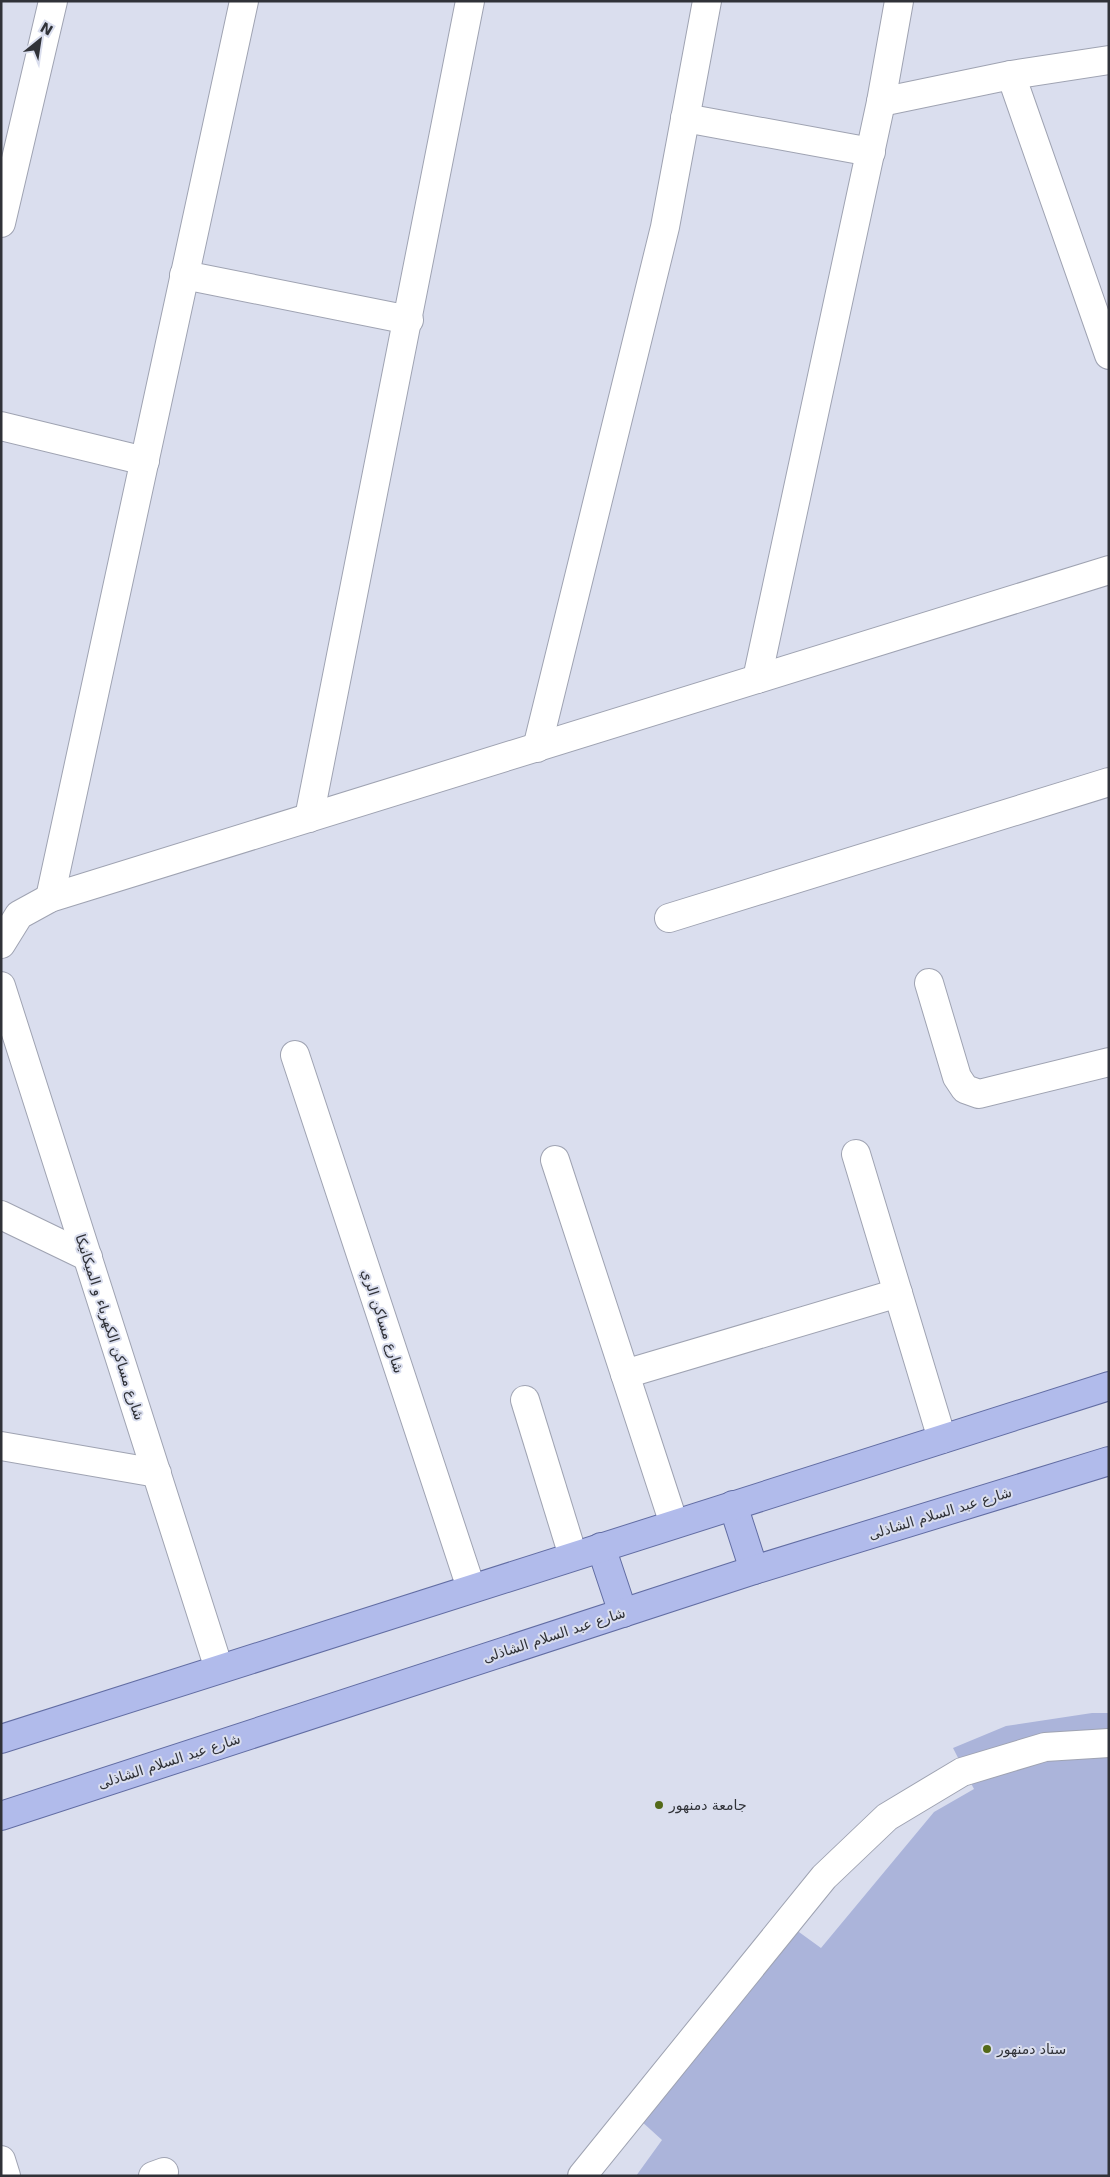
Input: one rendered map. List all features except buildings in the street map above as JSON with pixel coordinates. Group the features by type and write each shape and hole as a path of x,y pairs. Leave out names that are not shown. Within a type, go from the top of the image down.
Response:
{"main road":[{"path":"1,1738 1109,1386"},
{"name":"شارع عبد السلام الشاذلى","path":"1,1816 623,1612 1109,1460"},
{"path":"733,1505 754,1570"},
{"path":"601,1547 623,1612"}],"street":[{"path":"1,224 53,1"},
{"path":"50,898 244,1"},
{"path":"309,818 470,1"},
{"path":"537,748 664,227 707,1"},
{"path":"758,679 871,152 899,1"},
{"path":"881,102 1011,75 1109,60"},
{"path":"1011,75 1109,354"},
{"path":"685,118 871,152"},
{"path":"184,275 408,320"},
{"path":"1,426 145,461"},
{"path":"1,944 19,915 50,898 1109,570"},
{"path":"669,918 1109,782"},
{"path":"929,983 957,1077 966,1089 979,1094 1109,1062"},
{"name":"شارع مساكن الكهرباء و الميكانيكا","path":"1,986 219,1669"},
{"name":"شارع مساكن الري","path":"295,1055 471,1588"},
{"path":"856,1154 942,1439"},
{"path":"555,1160 674,1524"},
{"path":"1,1214 88,1256"},
{"path":"625,1374 898,1293"},
{"path":"525,1400 573,1556"},
{"path":"1,1446 157,1473"},
{"path":"582,2176 824,1877 887,1817 962,1772 1045,1747 1109,1743"},
{"path":"1,2160 6,2176"}],"shaded area":[{"path":"1092,1713 1109,1713 1109,2176 636,2176 662,2140 629,2110 781,1919 821,1948 934,1812 974,1789 953,1748 1006,1726"}],"place":[{"name":"جامعة دمنهور","path":"659,1805"},
{"name":"ستاد دمنهور","path":"987,2049"}]}
